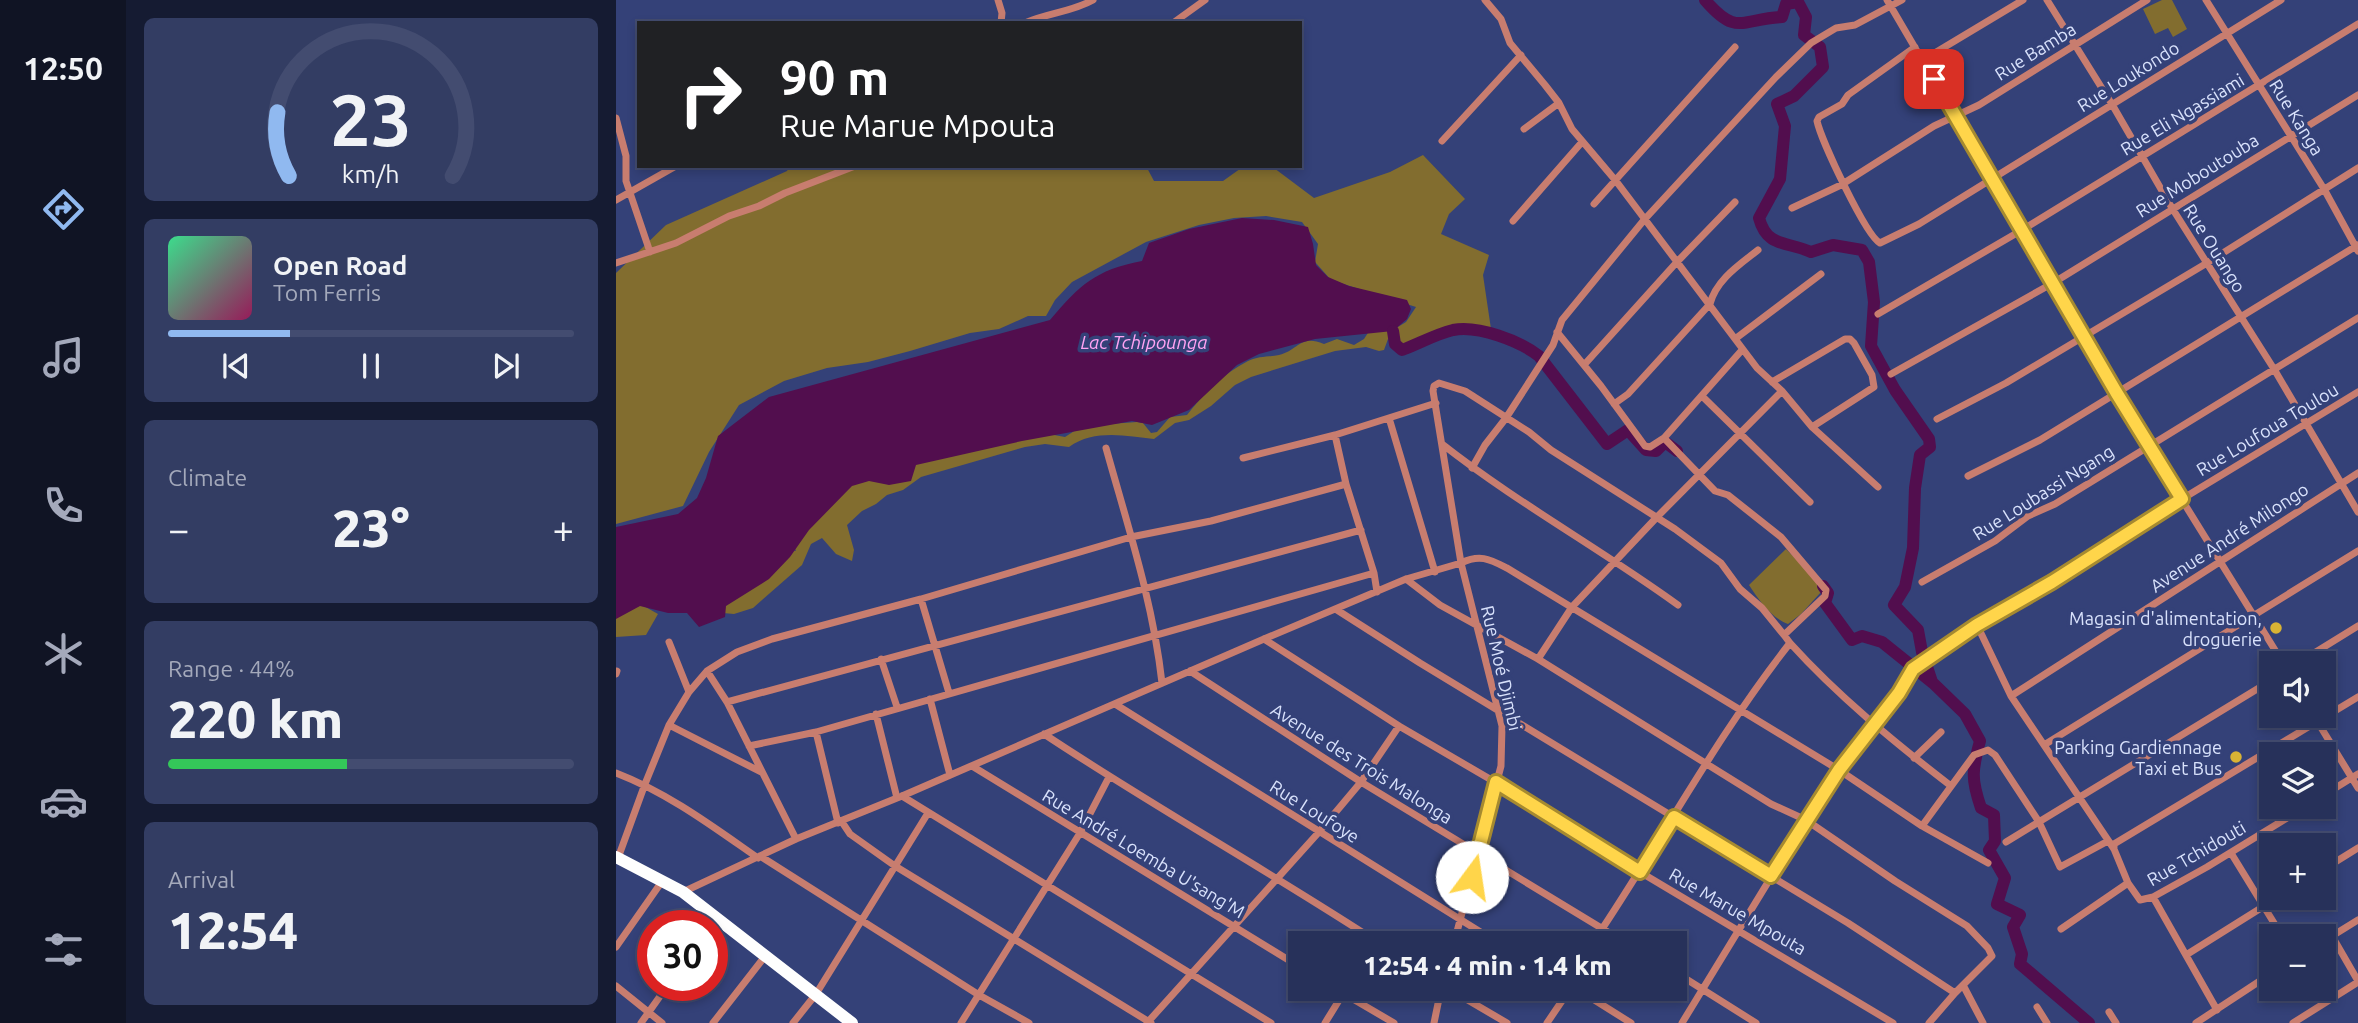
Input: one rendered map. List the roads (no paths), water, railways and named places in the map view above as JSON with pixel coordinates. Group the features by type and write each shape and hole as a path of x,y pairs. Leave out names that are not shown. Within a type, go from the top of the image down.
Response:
{"highway":[{"path":"617,858 683,892 702,910"},
{"path":"728,931 766,955 852,1023"}],"street":[{"path":"998,0 1001,21"},
{"path":"1030,21 1051,12 1080,7 1093,0"},
{"path":"1176,21 1205,0"},
{"path":"1485,0 1501,19 1510,43 1559,103 1572,129 1616,181 1742,350 1812,427 1878,487"},
{"path":"1472,468 1553,345 1562,320 1644,220 1776,77 1811,43 1836,28 1856,25 1889,3 1902,0"},
{"path":"1923,60 2023,0"},
{"name":"Rue Ouango","path":"2047,0 2172,208 2274,369 2358,512"},
{"name":"Rue Bamba","path":"1791,208 1844,183 1934,126 1979,105 2147,0"},
{"name":"Rue Kanga","path":"2206,0 2357,247"},
{"name":"Rue Loukondo","path":"1844,183 1875,241 1880,243 1919,224 2281,0"},
{"path":"1889,3 2116,392 2276,651"},
{"name":"Rue Eli Ngassiami","path":"1878,314 2022,230 2358,24"},
{"path":"1594,204 1735,47"},
{"path":"1844,183 1817,119 1842,104 1848,95 1915,47"},
{"path":"1442,142 1521,55"},
{"name":"Rue Moboutouba","path":"1891,374 2053,284 2358,95"},
{"path":"1524,129 1559,103"},
{"path":"616,118 626,156 626,181 650,253"},
{"path":"1513,221 1582,142"},
{"path":"616,200 672,168"},
{"path":"616,263 650,253 729,216 850,168"},
{"path":"1937,419 2006,383 2207,263 2358,168"},
{"path":"1584,365 1735,202"},
{"path":"1968,476 2040,439 2239,316 2357,247"},
{"path":"1614,404 1628,394 1710,304 1713,290 1758,250"},
{"path":"1735,339 1821,274"},
{"name":"Rue Loubassi Ngang","path":"1922,582 1995,541 2028,516 2055,503 2358,318"},
{"path":"1557,332 1646,446 1650,447 1664,438 1703,397 1742,350"},
{"path":"1772,382 1845,339 1854,343 1872,374 1874,387 1812,427"},
{"path":"1243,458 1335,435 1436,403 1434,386 1439,383 1465,391 1551,450 1657,517 1721,563 1740,589 1762,608 1810,665 1914,758 1951,786"},
{"path":"1538,660 1572,607 1782,391"},
{"name":"Rue Loufoua Toulou","path":"1874,723 1899,693 1913,669 1934,653 2358,392"},
{"path":"1703,397 1810,502"},
{"name":"Rue Moé Djimbi","path":"1436,403 1461,563 1502,726 1504,745 1458,931"},
{"path":"1389,418 1435,572"},
{"path":"1335,435 1377,592"},
{"path":"1664,438 1715,491 1728,495 1781,537 1826,587 1825,596 1784,635"},
{"path":"1441,444 1472,468 1678,606"},
{"path":"1106,448 1146,589 1156,635 1162,683"},
{"name":"Avenue André Milongo","path":"2011,696 2358,473"},
{"path":"617,858 670,726 689,692 707,671 753,645 1132,537 1210,521 1346,484"},
{"path":"727,702 1361,530"},
{"path":"2043,745 2358,551"},
{"path":"683,892 796,839 900,797 1406,579 1483,556 1742,709 1922,826 1988,863"},
{"path":"750,746 816,732 1374,573"},
{"path":"1406,579 1440,605 1538,660 1771,804 1806,820 1895,881 1968,926 1989,947 1992,957 1929,1023"},
{"path":"921,599 949,693"},
{"path":"1337,610 1848,923 1955,993"},
{"path":"1977,625 2011,696 2114,849 2128,883 2061,929"},
{"path":"2317,651 2358,626"},
{"name":"Rue Marue Mpouta","path":"1264,639 1399,726 1893,1023"},
{"path":"669,642 689,692"},
{"path":"1602,929 1640,872 1706,762 1761,679 1790,643"},
{"path":"881,659 897,707"},
{"path":"707,671 727,702 796,839"},
{"name":"Avenue des Trois Malonga","path":"1190,671 1361,782 1605,931"},
{"path":"2006,842 2259,688"},
{"path":"2336,709 2358,697"},
{"path":"930,699 950,775"},
{"name":"Rue Loufoye","path":"1115,704 1477,931"},
{"path":"876,714 900,797 1271,1023"},
{"path":"1682,1023 1806,820 1874,723"},
{"path":"670,726 761,772"},
{"path":"816,732 840,822 850,834 895,866 1149,1022 1275,878 1319,832 1361,782 1399,726"},
{"path":"2114,849 2114,844 2301,728"},
{"path":"2322,728 2355,775 2358,788"},
{"path":"1914,758 1941,732"},
{"path":"1044,734 1359,931"},
{"path":"1922,826 1973,755 1988,750 1995,755 2039,822 2060,867 2108,841"},
{"name":"Rue André Loemba U'sang'M","path":"972,766 1288,960"},
{"path":"616,773 645,784 690,811 979,995 1029,1023"},
{"path":"2336,787 2355,775"},
{"path":"961,1023 1080,833 1109,777"},
{"path":"793,1023 816,994 863,921 928,813"},
{"name":"Rue Tchidouti","path":"2128,883 2138,899 2144,901 2286,819"},
{"path":"2336,862 2358,848"},
{"path":"2231,853 2259,898"},
{"path":"616,947 663,880"},
{"path":"2153,897 2217,1010"},
{"path":"2186,955 2259,909"},
{"path":"2336,934 2358,920"},
{"path":"616,930 624,936"},
{"path":"2293,1023 2358,982 2336,943"},
{"path":"713,1023 766,955"},
{"path":"1687,979 1756,1023"},
{"path":"2196,1023 2259,983"},
{"path":"1963,985 1983,1023"},
{"path":"616,986 662,1023"},
{"path":"640,1023 657,1001"},
{"path":"1325,1023 1336,1001"},
{"path":"1359,1001 1394,1023"},
{"path":"1434,1023 1439,1001"},
{"path":"1469,1001 1507,1023"},
{"path":"1547,1023 1562,1001"},
{"path":"1596,1001 1631,1023"},
{"path":"2037,1007 2047,1023"},
{"path":"2109,1012 2116,1023"}],"water":[{"name":"Lac Tchipounga","path":"1242,218 1274,220 1308,227 1316,265 1328,277 1349,286 1407,300 1411,309 1407,319 1393,331 1315,339 1259,354 1237,365 1189,410 1152,425 1132,421 1022,441 916,465 911,481 889,485 869,481 852,486 809,530 790,557 769,579 726,606 725,617 699,627 687,613 668,613 640,606 616,619 616,527 678,514 697,498 706,478 718,436 769,397 1050,320 1070,297 1100,274 1142,261 1149,243 1189,229"}],"waterway":[{"path":"1705,0 1725,19 1740,23 1782,17 1786,4 1798,2 1806,17 1804,35 1820,47 1823,67 1794,96 1777,104 1785,126 1780,179 1759,218 1767,234 1779,242 1811,252 1833,245 1862,250 1869,262 1874,302 1871,346 1895,390 1929,439 1930,447 1920,455 1915,488 1913,548 1905,587 1894,605 1918,630 1932,682"},
{"path":"1393,331 1395,344 1402,350 1453,330 1463,329 1486,332 1510,340 1539,356 1607,444 1628,430 1646,450 1656,451 1665,442 1677,451"},
{"path":"1823,586 1828,593 1825,603 1852,640 1862,636 1882,642 1933,683 1965,714 1980,741 1974,775 1978,798 1981,808 1994,815 1995,841 1989,850 2005,878 1997,904 2020,915 2013,927 2022,954 2020,964 2089,1023"}],"place":[{"name":"Magasin d'alimentation, droguerie","path":"2276,628"},
{"name":"Parking Gardiennage Taxi et Bus","path":"2236,757"}]}
